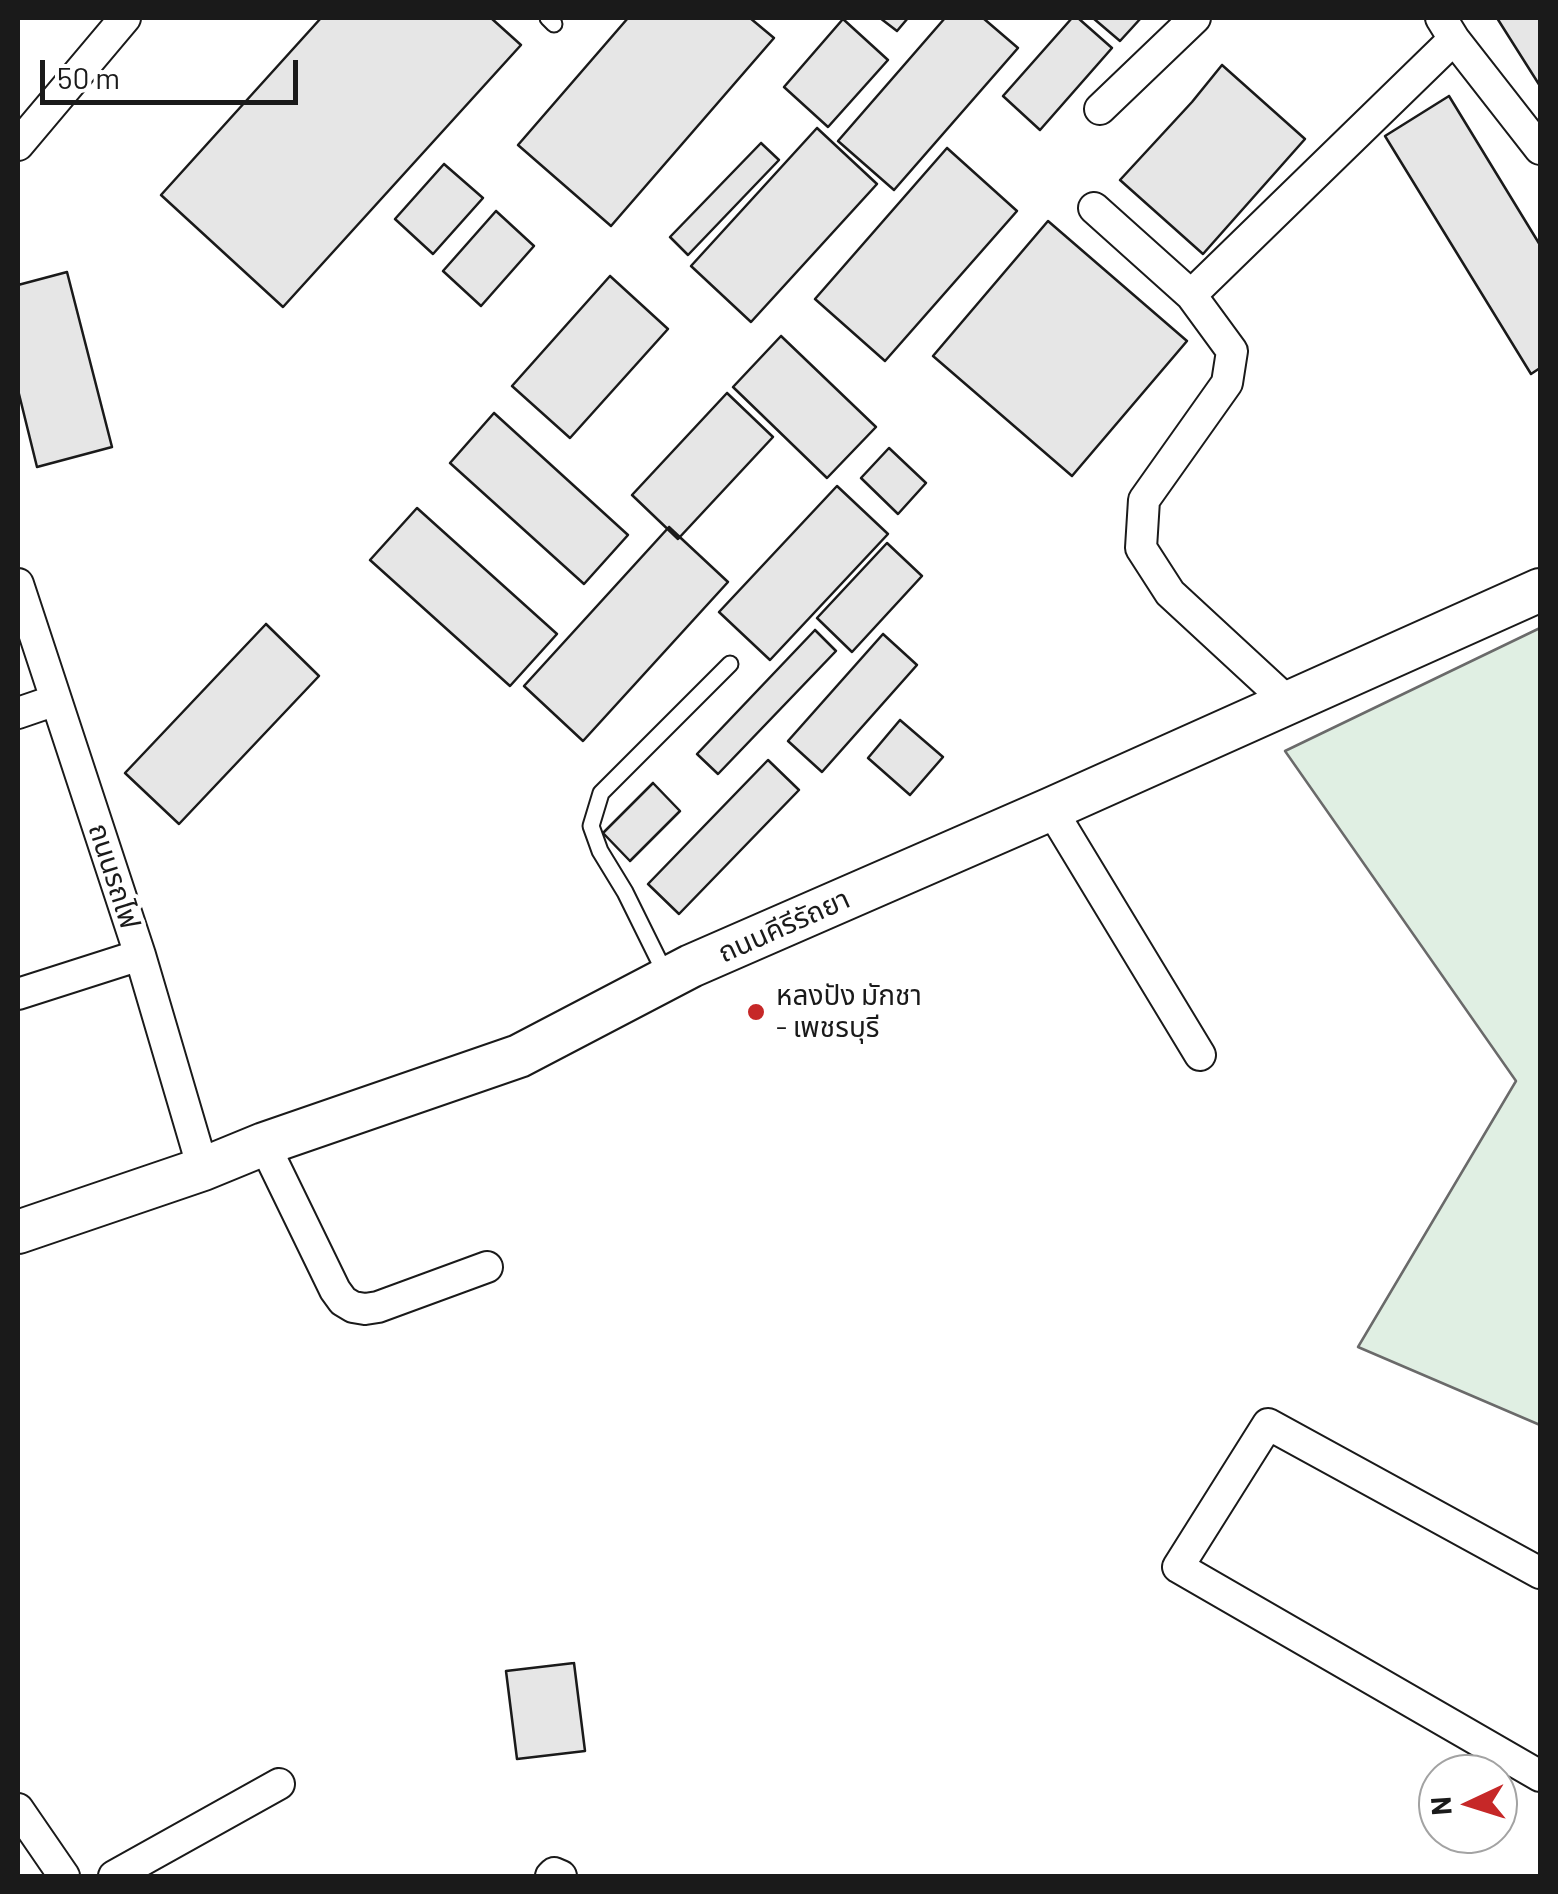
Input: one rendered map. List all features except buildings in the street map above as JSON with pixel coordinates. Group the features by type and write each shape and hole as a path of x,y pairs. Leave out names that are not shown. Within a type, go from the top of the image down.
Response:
{"street":[{"path":"18,145 125,18"},
{"path":"1100,109 1196,18"},
{"path":"1190,295 1447,28 1540,149"},
{"path":"1094,208 1190,295 1232,351 1227,383 1144,500 1142,548 1170,592 1288,702"},
{"name":"ถนนรถไฟ","path":"18,584 140,955 204,1169"},
{"name":"ถนนคีรีรัถยา","path":"18,1232 519,1056 668,979 1540,590"},
{"path":"18,713 56,700"},
{"path":"1051,809 1200,1055"},
{"path":"18,994 140,955"},
{"path":"264,1144 335,1290 353,1307 378,1307 488,1268"},
{"path":"1540,1573 1268,1424 1178,1567 1540,1776"},
{"path":"114,1876 280,1784"},
{"path":"18,1808 64,1876"},
{"path":"551,1876 554,1872 561,1876"}],"lane":[{"path":"668,979 626,892 600,851 591,826 601,793 730,664"}],"green space":[{"path":"1540,628 1540,1425 1358,1347 1516,1081 1285,751"}],"place":[{"name":"หลงปัง มักชา - เพชรบุรี","path":"756,1012"}]}
